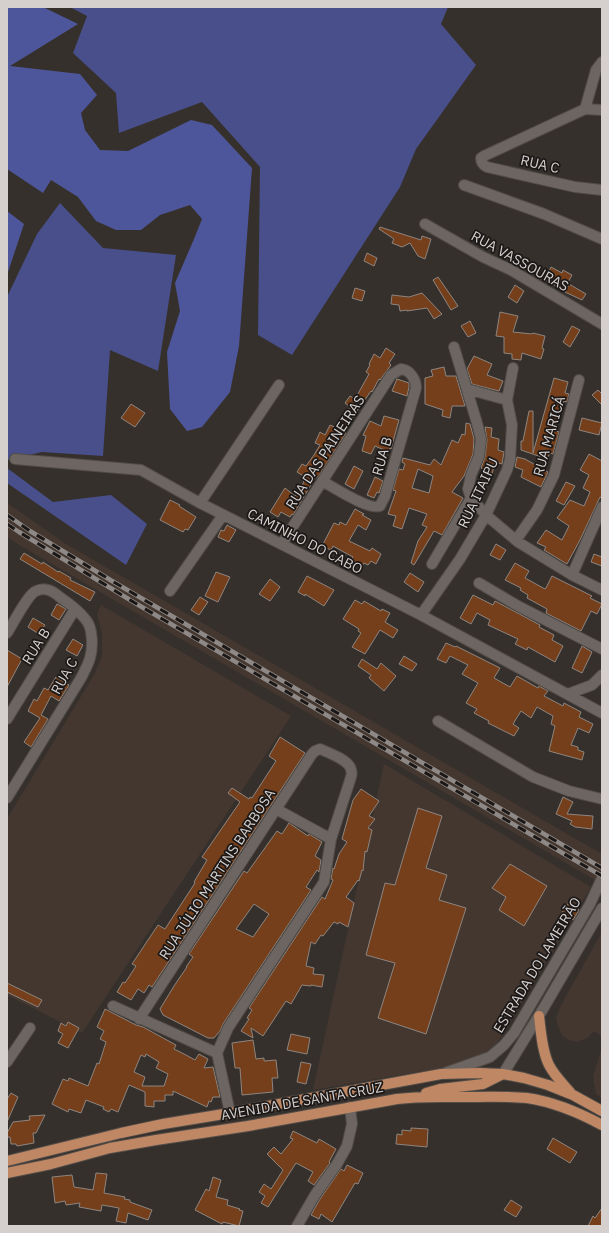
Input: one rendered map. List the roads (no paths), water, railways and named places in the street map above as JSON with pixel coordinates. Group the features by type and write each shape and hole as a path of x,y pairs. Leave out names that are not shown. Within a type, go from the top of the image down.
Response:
{"main road":[{"path":"541,1013 547,1060 561,1083 573,1095"},
{"name":"AVENIDA DE SANTA CRUZ","path":"7,1161 163,1124 441,1074 503,1074"},
{"path":"415,1097 440,1089 483,1084 503,1074 548,1085 573,1095 602,1111"},
{"name":"AVENIDA DE SANTA CRUZ","path":"7,1173 51,1164 125,1145 248,1126 350,1107 415,1097 527,1098 581,1113 602,1125"}],"street":[{"path":"602,62 596,70 585,109 602,110"},
{"path":"592,86 602,85"},
{"name":"RUA C","path":"585,109 484,156 481,160 484,165 487,166 575,187 602,190"},
{"path":"464,185 544,214 600,238"},
{"name":"RUA VASSOURAS","path":"425,224 483,257 511,270 602,324"},
{"path":"454,347 481,439 479,456 471,475 468,490 471,498 486,515 516,540 572,575 602,590"},
{"name":"RUA ITAIPU","path":"421,615 460,559 486,515 507,470 510,460 512,425 507,400 513,368"},
{"name":"RUA B","path":"322,482 367,505 376,508 380,506 385,496 416,388 415,379 405,369 397,370 391,375"},
{"name":"RUA DAS PAINEIRAS","path":"282,544 391,375"},
{"name":"RUA MARICÁ","path":"516,540 537,510 554,475 579,380"},
{"path":"200,503 279,385"},
{"path":"467,389 507,400"},
{"name":"CAMINHO DO CABO","path":"15,459 141,470 223,515 421,615 602,713"},
{"path":"432,564 471,498"},
{"path":"572,575 602,507"},
{"path":"170,591 223,515"},
{"path":"479,583 518,606 602,649"},
{"name":"RUA C","path":"7,633 32,593 41,589 47,589 75,609 87,621 91,635 90,658 81,678 7,798"},
{"name":"RUA B","path":"7,719 75,609"},
{"path":"568,694 592,685 602,675"},
{"path":"438,721 533,777 569,791 602,800"},
{"name":"RUA JÚLIO MARTINS BARBOSA","path":"139,1019 312,754 318,750 322,750 343,760 352,770 330,839"},
{"path":"230,1113 217,1053 228,1028 324,882 330,839 276,809"},
{"name":"ESTRADA DO LAMEIRÃO","path":"441,1074 481,1061 495,1054 504,1046 514,1033 590,904 602,878"},
{"name":"ESTRADA DO LAMEIRÃO","path":"503,1074 541,1013 602,908"},
{"path":"113,1006 217,1053"},
{"path":"7,1062 30,1028"},
{"path":"297,1226 314,1195 338,1164 347,1146 352,1124 350,1107"}],"railway":[{"path":"7,515 30,531 112,581 602,868"},
{"path":"7,524 135,603 602,876"}]}
